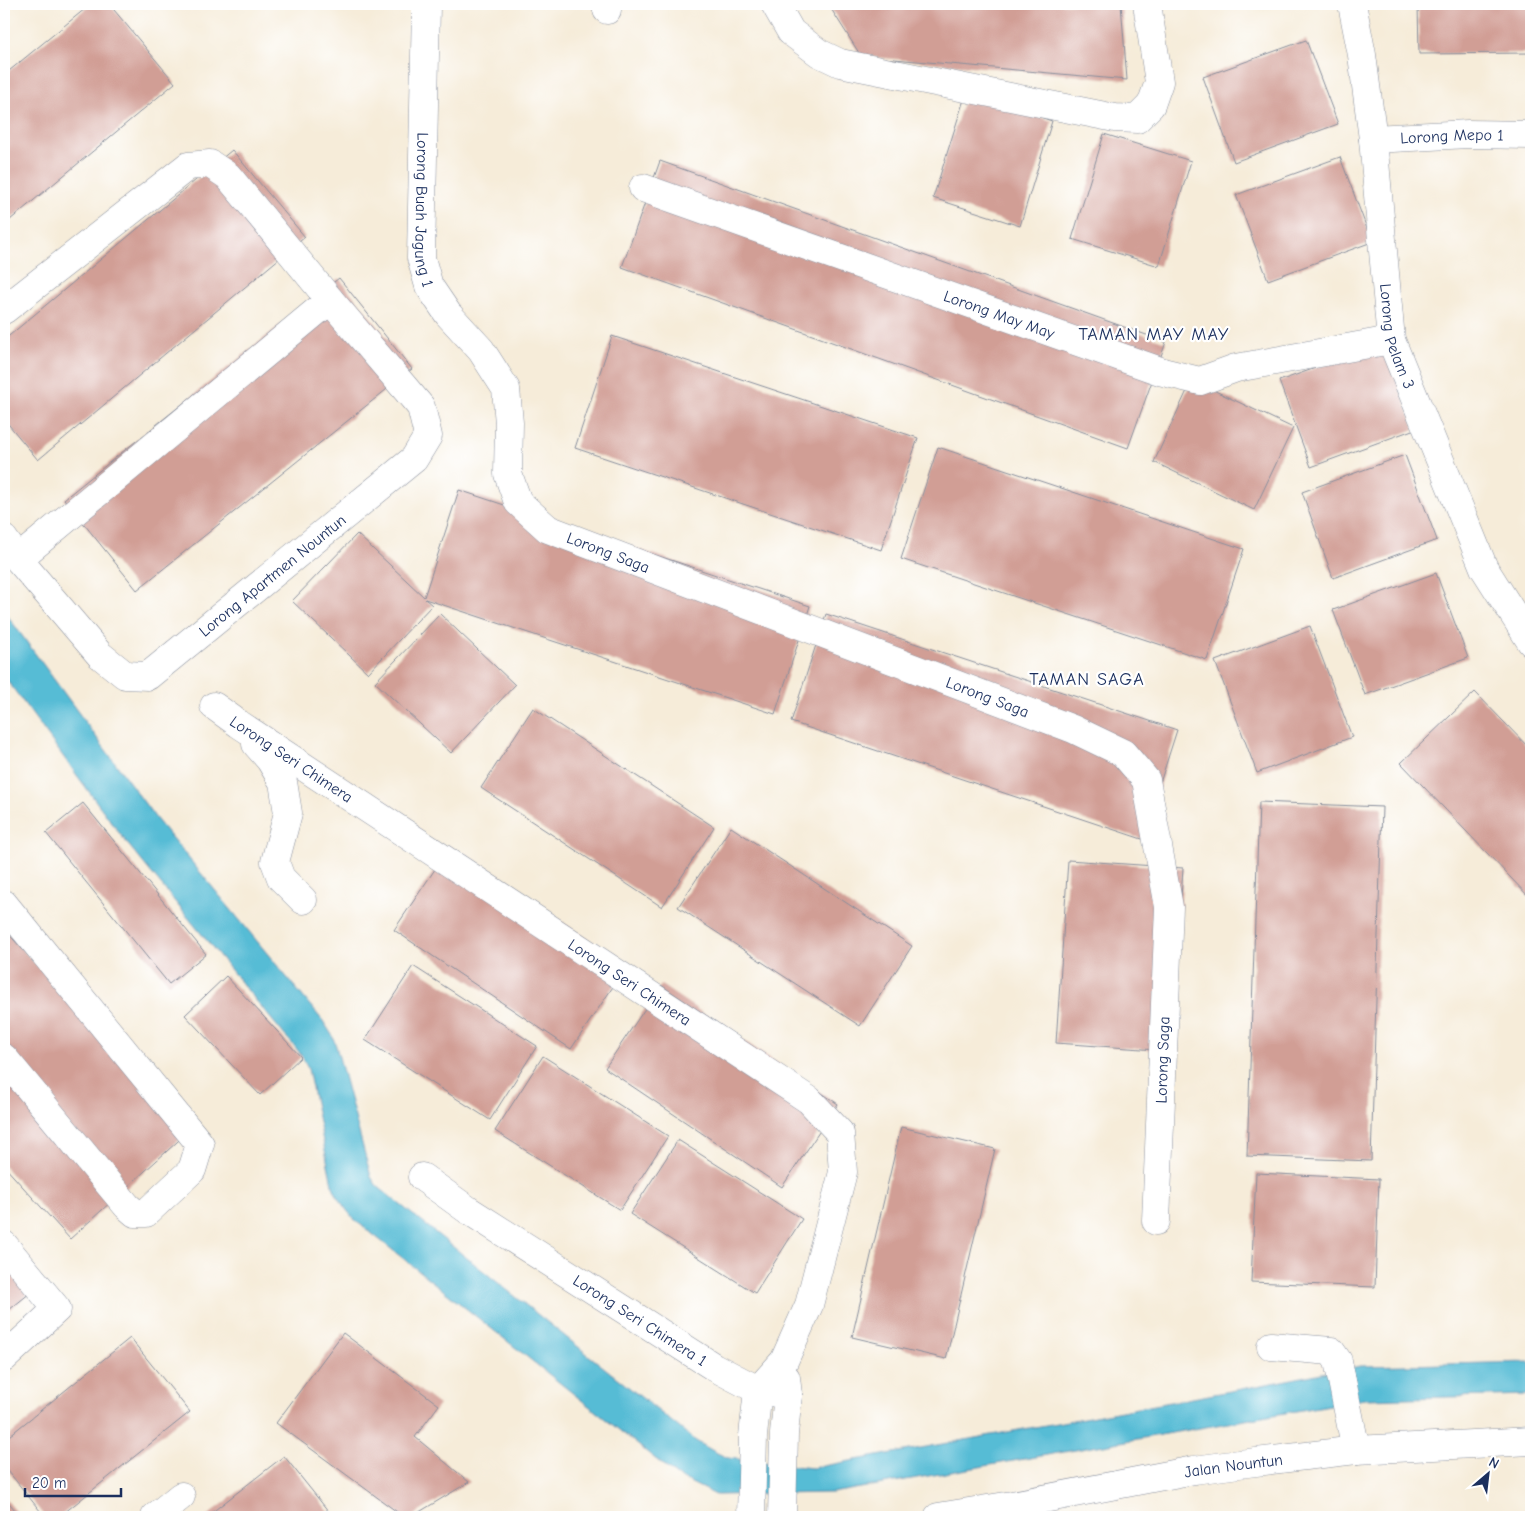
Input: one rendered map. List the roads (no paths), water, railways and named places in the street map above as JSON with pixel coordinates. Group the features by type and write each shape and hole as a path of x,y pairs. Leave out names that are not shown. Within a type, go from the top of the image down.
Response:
{"street":[{"name":"Lorong Buah Jagung 1","path":"426,4 421,258 429,286 448,314 481,350 506,389"},
{"path":"775,4 791,32 819,53 840,63 1115,118 1137,119 1151,105 1159,82 1147,4"},
{"name":"Lorong Pelam 3","path":"1352,4 1362,55 1373,139 1391,340 1484,568 1531,642"},
{"name":"Lorong Mepo 1","path":"1373,139 1468,134 1531,135"},
{"name":"Lorong Apartmen Nountun","path":"4,310 188,166 210,164 228,176 421,407 428,436 414,459 148,676 126,675 100,655 11,549"},
{"name":"Lorong May May","path":"643,188 1164,372 1200,381 1236,368 1391,340"},
{"path":"11,549 330,300"},
{"name":"Lorong Saga","path":"506,389 509,423 508,474 518,502 548,529 1073,729 1124,753 1146,780 1168,907 1156,1221"},
{"name":"Lorong Seri Chimera","path":"214,706 809,1100 840,1133 843,1172 809,1305 784,1361"},
{"path":"239,724 270,760 283,782 288,813 275,862 281,878 303,900"},
{"path":"4,904 200,1144 192,1170 146,1213 135,1212 126,1206 4,1058"},
{"name":"Lorong Seri Chimera 1","path":"422,1177 468,1210 714,1367 758,1390 788,1395"},
{"path":"4,1245 57,1309 4,1358"},
{"path":"1271,1346 1331,1352 1338,1361 1356,1450"},
{"path":"751,1517 753,1436 758,1390 784,1361"},
{"path":"782,1517 784,1434 788,1395 784,1361"},
{"name":"Jalan Nountun","path":"938,1517 1194,1470 1356,1450 1531,1440"},
{"path":"155,1517 181,1496"}],"water":[{"path":"4,611 157,820 323,1021 332,1035 336,1046 371,1177 377,1186 696,1441 715,1452 728,1458 812,1468 1361,1366 1531,1362 1531,1395 1364,1399 832,1493 716,1495 677,1476 356,1221 348,1212 332,1184 308,1069 304,1060 126,842 4,676"}],"district":[{"name":"TAMAN MAY MAY","path":"1154,334"},
{"name":"TAMAN SAGA","path":"1087,679"}]}
